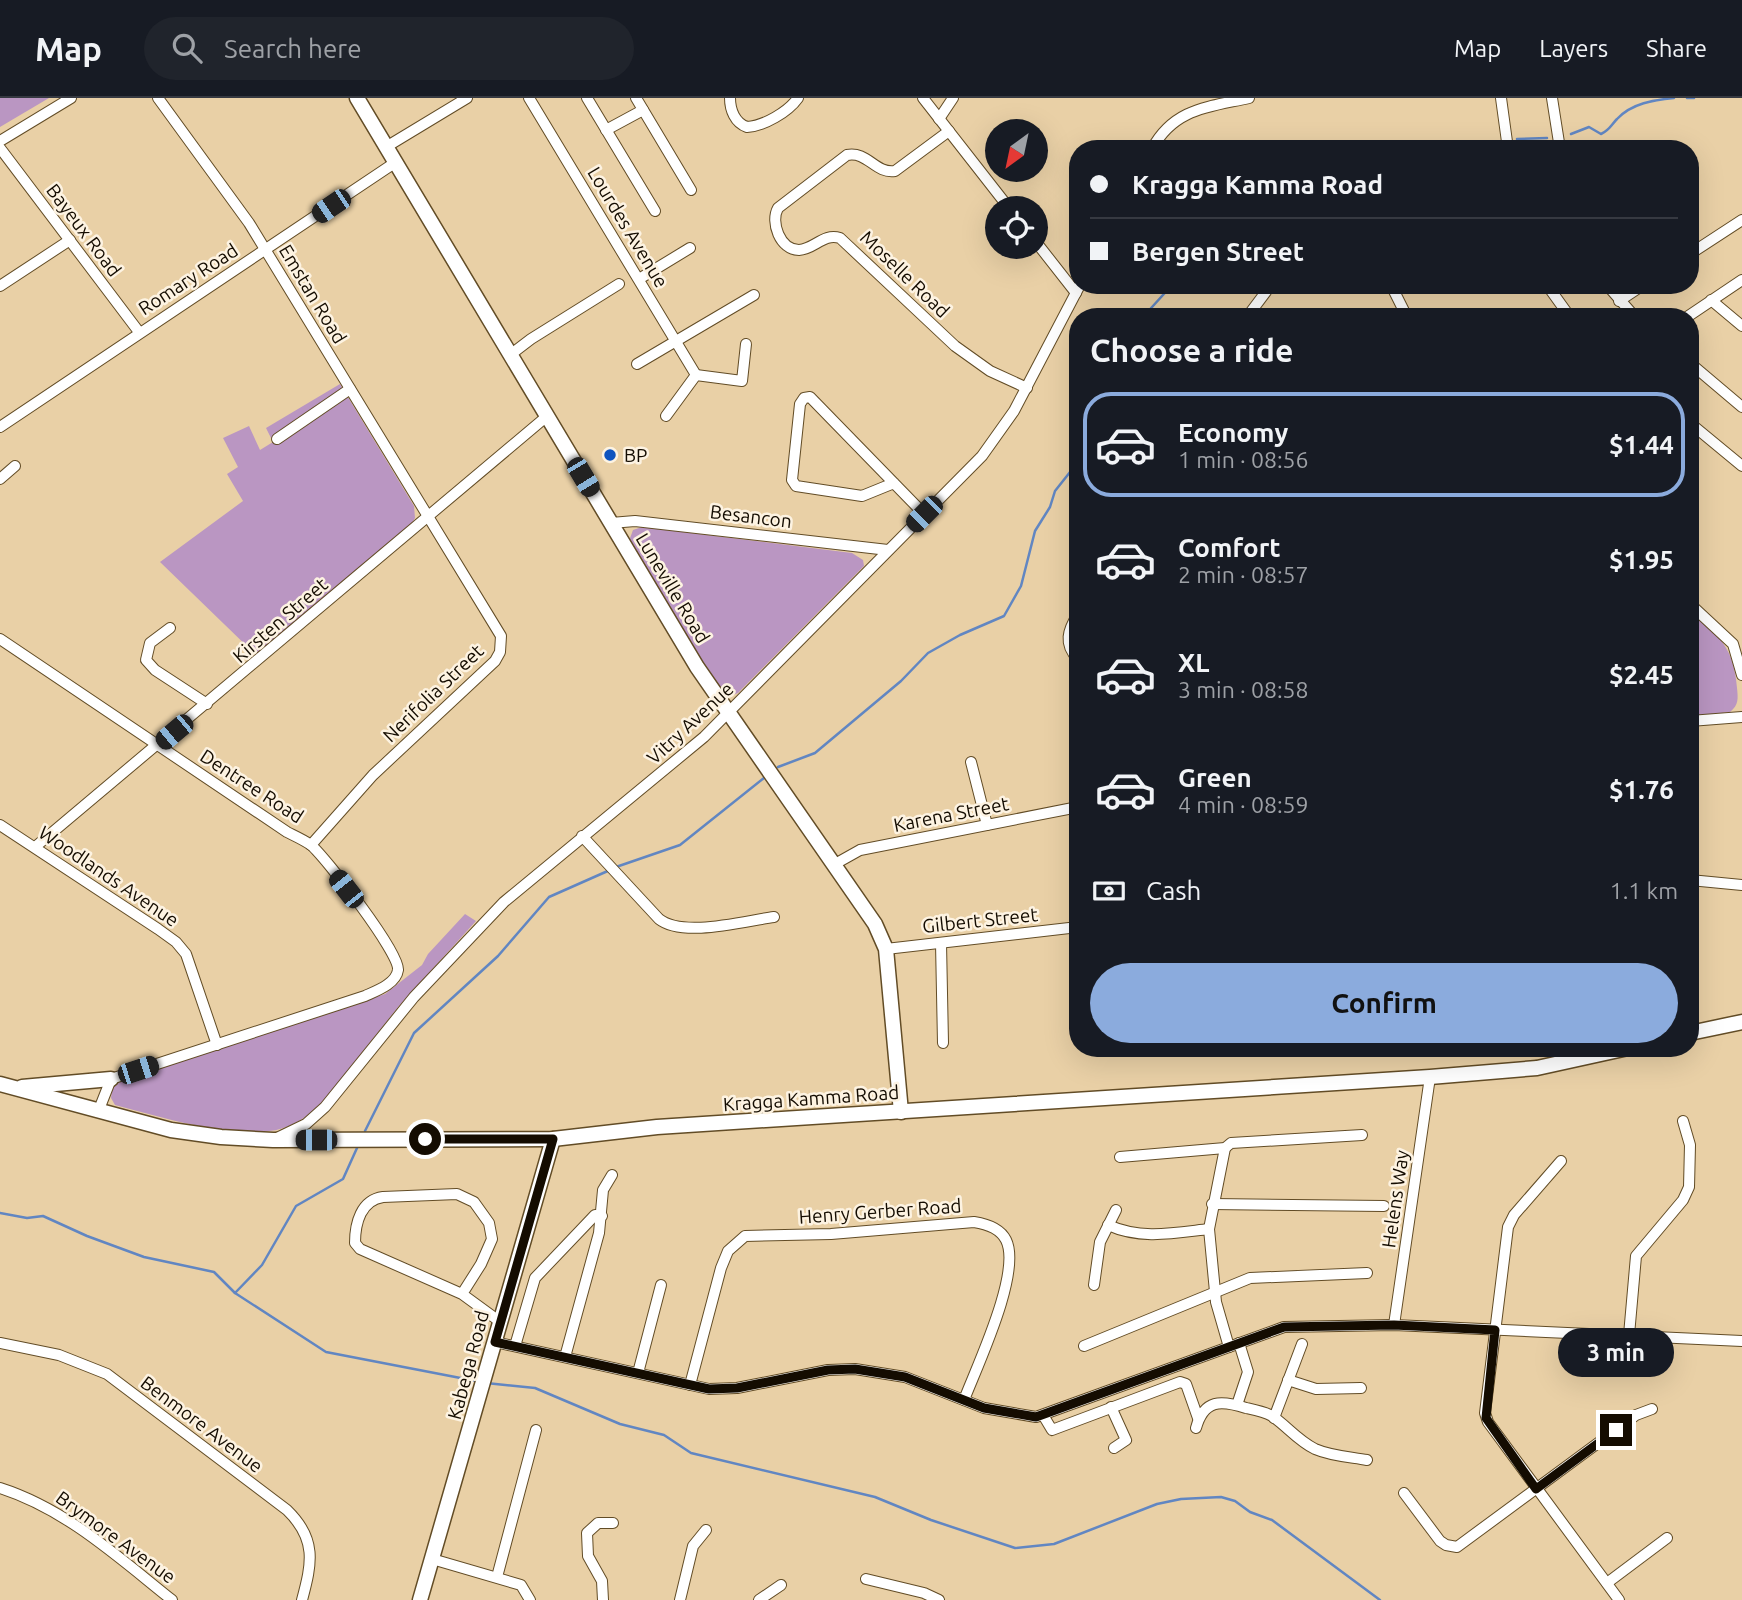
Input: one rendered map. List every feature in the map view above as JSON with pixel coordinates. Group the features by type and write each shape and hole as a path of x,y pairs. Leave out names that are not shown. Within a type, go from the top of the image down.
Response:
{"main road":[{"name":"Luneville Road","path":"357,98 697,667 874,924 886,949 901,1112"},
{"path":"1699,1031 1742,1022"},
{"name":"Kragga Kamma Road","path":"7,1086 195,1135 273,1140 553,1139 657,1127 1430,1077 1537,1068 1587,1057"},
{"path":"7,1086 111,1079"},
{"name":"Kabega Road","path":"420,1600 553,1139"}],"street":[{"path":"0,141 71,98"},
{"name":"Emstan Road","path":"158,98 265,249 427,516"},
{"path":"386,147 467,98"},
{"name":"Lourdes Avenue","path":"529,98 696,374"},
{"path":"587,98 655,211"},
{"path":"636,98 691,190"},
{"path":"730,98 736,120 747,127 762,124 786,110 798,98"},
{"path":"923,98 1000,196"},
{"path":"939,118 953,98"},
{"path":"1158,140 1165,129 1195,110 1249,98"},
{"path":"1501,98 1507,140"},
{"path":"1552,98 1559,140"},
{"path":"606,130 643,110"},
{"name":"Moselle Road","path":"949,131 895,171 879,169 859,155 847,155 778,208 774,225 781,238 796,250 830,236 840,237 955,346 990,372 1027,388"},
{"name":"Bayeux Road","path":"0,148 139,332"},
{"name":"Romary Road","path":"0,427 396,162"},
{"path":"1699,248 1742,220"},
{"path":"0,286 70,240"},
{"path":"639,279 690,248"},
{"path":"1048,255 1069,279"},
{"path":"1699,308 1742,280"},
{"path":"510,355 619,284"},
{"name":"Vitry Avenue","path":"273,1140 315,1117 414,997 504,902 582,836 668,769 728,713 982,456 1005,428 1075,294"},
{"path":"1613,294 1626,308"},
{"path":"1619,301 1630,294"},
{"path":"637,364 754,295"},
{"path":"1711,300 1742,327"},
{"path":"666,416 696,374 742,381 746,344"},
{"path":"1699,371 1742,407"},
{"path":"277,439 350,389"},
{"path":"894,483 862,496 796,486 792,480 800,404 804,398 810,397 894,483 924,514"},
{"name":"Kirsten Street","path":"35,847 546,417"},
{"path":"1699,430 1742,466"},
{"path":"0,479 15,466"},
{"name":"Nerifolia Street","path":"311,845 373,775 485,671 500,652 501,636 427,516"},
{"name":"Besancon","path":"611,523 635,521 888,550"},
{"path":"1699,613 1732,644 1742,676"},
{"path":"170,628 150,643 146,660 155,670 207,704"},
{"name":"Dentree Road","path":"0,639 311,845 387,943 398,964 398,971 392,982 365,996 217,1045"},
{"path":"1699,720 1742,717"},
{"path":"971,762 987,825"},
{"name":"Karena Street","path":"835,864 860,850 1069,809"},
{"name":"Woodlands Avenue","path":"0,825 158,929 182,948 217,1045"},
{"path":"582,836 659,919 672,927 691,928 774,917"},
{"path":"1699,881 1742,885"},
{"name":"Gilbert Street","path":"886,949 1069,928"},
{"path":"941,943 943,1043"},
{"path":"99,1112 106,1086 111,1079 217,1045"},
{"name":"Helens Way","path":"1394,1325 1430,1077"},
{"path":"1629,1335 1636,1256 1683,1200 1689,1187 1690,1145 1683,1121"},
{"path":"1120,1157 1225,1147 1231,1143 1362,1136"},
{"path":"1225,1147 1209,1229 1215,1294 1234,1345 1248,1372 1237,1405"},
{"path":"1561,1161 1511,1221 1495,1330 1486,1418 1619,1600"},
{"path":"565,1357 601,1216 603,1191 612,1175"},
{"path":"462,1294 481,1264 492,1238 489,1223 474,1202 457,1194 375,1198 365,1206 355,1235 355,1243 360,1249 462,1294 499,1321"},
{"path":"1212,1204 1384,1206"},
{"path":"1094,1285 1098,1252 1116,1210"},
{"path":"515,1346 535,1278 595,1215 601,1216"},
{"name":"Henry Gerber Road","path":"690,1385 721,1268 728,1251 745,1236 831,1234 974,1222 989,1225 1002,1234 1010,1259 1009,1272 993,1327 964,1400"},
{"path":"1108,1225 1140,1235 1209,1229"},
{"path":"1084,1346 1250,1279 1367,1273"},
{"path":"638,1373 661,1285"},
{"path":"494,1347 515,1346 709,1389 737,1388 828,1370 855,1369 905,1377 984,1408 1024,1417 1043,1415 1284,1327 1394,1325 1742,1340"},
{"name":"Benmore Avenue","path":"0,1343 59,1355 107,1374 287,1510 300,1522 310,1546 308,1578 302,1600"},
{"path":"1274,1418 1301,1344"},
{"path":"1289,1380 1316,1389 1361,1388"},
{"path":"1043,1415 1052,1430 1180,1382 1186,1384 1197,1423 1202,1411 1213,1405 1237,1405 1274,1418 1295,1437 1316,1449 1367,1460"},
{"path":"1111,1407 1126,1440 1114,1448"},
{"path":"1404,1493 1436,1537 1453,1547 1461,1545 1636,1415 1652,1409"},
{"path":"497,1577 536,1430"},
{"name":"Brymore Avenue","path":"0,1488 58,1512 172,1600"},
{"path":"603,1600 602,1581 588,1556 587,1533 598,1523 613,1523"},
{"path":"680,1600 694,1546 706,1530"},
{"path":"1607,1583 1667,1538"},
{"path":"432,1559 521,1585 530,1600"},
{"path":"866,1579 924,1593 939,1600"},
{"path":"759,1600 781,1585"}],"shaded area":[{"path":"0,98 49,98 0,127"},
{"path":"340,384 414,506 415,518 411,525 257,656 160,562 243,501 227,474 238,467 223,438 249,426 260,450 273,442 266,428"},
{"path":"642,527 852,553 863,560 864,566 738,693 731,696 720,692 711,679 629,541 633,530"},
{"path":"1699,619 1724,644 1733,663 1738,695 1730,712 1699,716"},
{"path":"465,914 476,921 399,1006 317,1109 306,1117 282,1129 250,1132 172,1120 115,1105 111,1098 112,1089 122,1080 385,994 422,965 428,954"}],"waterway":[{"path":"1571,134 1589,127 1601,134 1629,109 1651,101 1674,98"},
{"path":"1687,98 1694,98"},
{"path":"1517,139 1547,138"},
{"path":"1151,308 1164,294"},
{"path":"778,767 815,753 901,681 928,653 960,635 1004,616 1021,586 1035,531 1050,507 1055,491 1069,473"},
{"path":"616,867 680,845 764,778"},
{"path":"365,1131 414,1033 498,956 549,897 610,870"},
{"path":"235,1293 262,1265 296,1206 343,1179 357,1148"},
{"path":"0,1213 27,1218 43,1216 144,1257 214,1272 235,1293 326,1352 476,1381"},
{"path":"486,1383 535,1388 620,1424 664,1435 691,1453 875,1497 931,1520 1015,1548 1054,1544 1157,1504 1181,1499 1221,1497 1235,1501 1250,1512 1272,1520 1380,1600"}],"place":[{"name":"BP","path":"610,455"}],"route":[{"path":"425,1139 553,1139 495,1342 709,1389 737,1388 828,1370 884,1372 928,1384 984,1408 1036,1417 1284,1327 1394,1325 1495,1330 1485,1407 1486,1418 1536,1489 1616,1430"}]}
